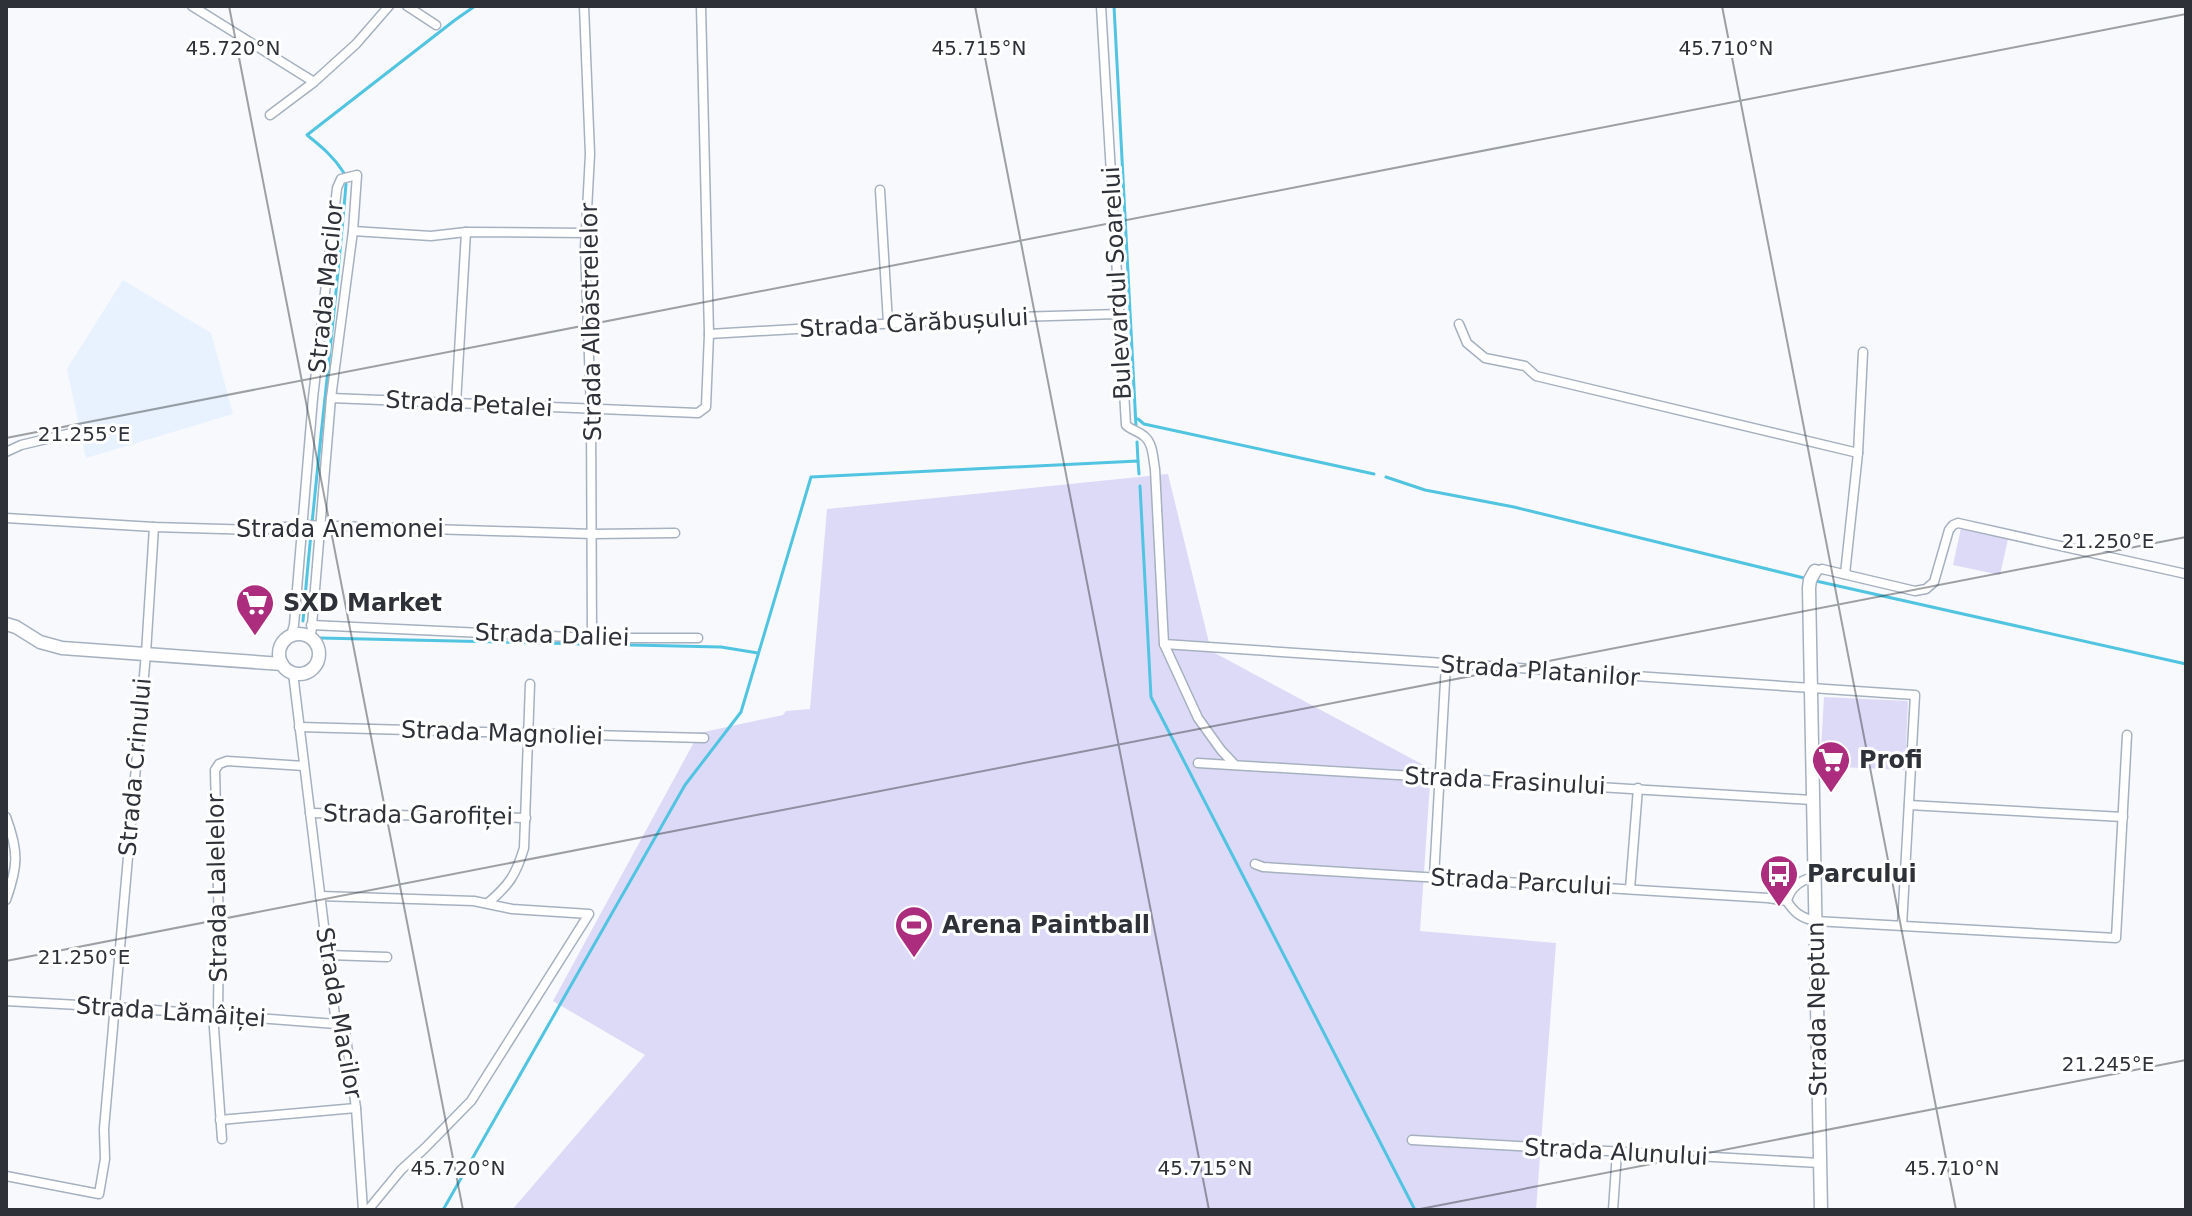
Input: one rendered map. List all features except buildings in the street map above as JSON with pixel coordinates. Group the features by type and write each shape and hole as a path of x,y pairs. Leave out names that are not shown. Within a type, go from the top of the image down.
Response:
{"street":[{"path":"192,6 314,82"},
{"path":"270,115 314,82 356,44 389,6"},
{"path":"407,6 436,25"},
{"name":"Strada Albăstrelelor","path":"584,6 590,154 586,300 591,410 592,638"},
{"path":"701,6 709,334"},
{"name":"Bulevardul Soarelui","path":"1101,6 1126,425 1145,437 1151,448 1155,469 1164,644"},
{"name":"Strada Macilor","path":"291,635 337,188 341,179 357,175 318,526 311,631"},
{"path":"880,190 888,323"},
{"path":"353,231 431,236 466,232 586,233"},
{"path":"456,404 466,232"},
{"name":"Strada Cărăbușului","path":"709,334 984,318 1119,314"},
{"path":"1459,324 1467,343 1485,358 1525,366 1536,376 1858,453"},
{"name":"Strada Petalei","path":"331,398 698,413 706,407 709,334"},
{"path":"1845,574 1858,453 1863,352"},
{"path":"6,452 21,445 80,431"},
{"name":"Strada Anemonei","path":"6,518 260,530 304,525 593,534 675,533"},
{"path":"1815,571 1822,569 1915,591 1926,589 1934,582 1949,530 1958,523 2186,574"},
{"name":"Strada Crinului","path":"6,1176 99,1194 105,1159 104,1129 146,653 154,527"},
{"name":"Strada Neptun","path":"1815,571 1809,588 1821,1210"},
{"path":"6,624 48,645 282,664 293,673 301,674 309,672 319,659 317,643 311,631 291,635 282,643 279,653 282,664"},
{"name":"Strada Daliei","path":"311,631 698,638"},
{"path":"1164,644 1198,718 1235,765"},
{"name":"Strada Platanilor","path":"1164,644 1915,695 1909,805"},
{"path":"1434,877 1446,664"},
{"name":"Strada Macilor","path":"293,673 336,1024 345,1031 356,1108 365,1210"},
{"path":"488,903 508,885 524,848 530,684"},
{"name":"Strada Magnoliei","path":"299,727 704,738"},
{"path":"1815,921 2116,938 2127,735"},
{"name":"Strada Lalelelor","path":"222,1139 216,1014 219,930 215,770 227,761 304,766"},
{"name":"Strada Frasinului","path":"1198,763 1813,800"},
{"path":"1630,889 1638,788"},
{"path":"1902,926 1909,805 2123,817"},
{"name":"Strada Garofiței","path":"310,813 526,818"},
{"path":"6,817 16,857 16,874 6,900"},
{"name":"Strada Parcului","path":"1255,864 1263,867 1768,898 1787,901 1804,919 1815,921"},
{"path":"1787,901 1797,884 1815,877"},
{"path":"320,896 488,903 512,909 589,914 471,1101 365,1210"},
{"path":"328,955 387,957"},
{"name":"Strada Lămâiței","path":"6,1001 336,1024"},
{"path":"220,1120 356,1108"},
{"name":"Strada Alunului","path":"1412,1140 1820,1163"},
{"path":"1613,1210 1617,1152"}],"shaded area":[{"path":"123,280 211,333 233,414 86,458 67,369"},
{"path":"1168,474 1211,651 1431,769 1420,931 1556,943 1536,1210 512,1210 645,1055 553,1001 699,733 783,715 786,711 810,709 827,509"},
{"path":"1961,528 2008,539 2000,575 1953,565"},
{"path":"1824,697 1908,701 1905,770 1820,766"}],"waterway":[{"path":"344,173 327,152 307,135 475,6"},
{"path":"1114,6 1136,426"},
{"path":"303,621 346,184"},
{"path":"1138,419 1144,424 1374,474"},
{"path":"1137,442 1138,461"},
{"path":"443,1210 685,785 741,712 811,477 1138,461 1139,474"},
{"path":"1386,477 1425,490 1514,507 1804,578"},
{"path":"1140,486 1151,697 1415,1210"},
{"path":"1816,581 2186,664"},
{"path":"320,638 721,647 758,653"}],"place":[{"name":"SXD Market","path":"255,637"},
{"name":"Profi","path":"1831,794"},
{"name":"Parcului","path":"1779,908"},
{"name":"Arena Paintball","path":"914,959"}]}
